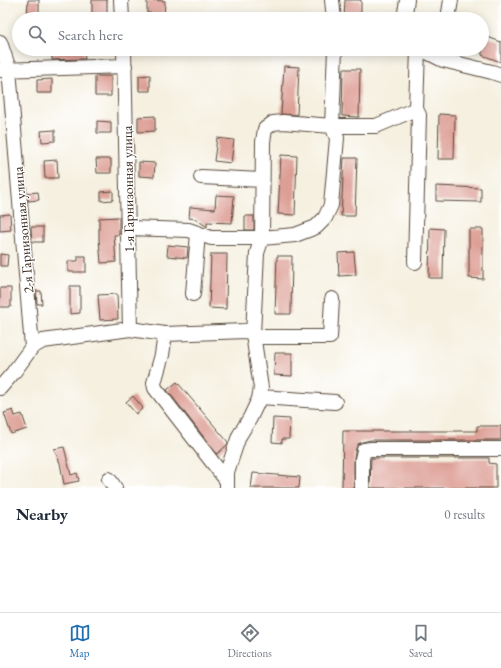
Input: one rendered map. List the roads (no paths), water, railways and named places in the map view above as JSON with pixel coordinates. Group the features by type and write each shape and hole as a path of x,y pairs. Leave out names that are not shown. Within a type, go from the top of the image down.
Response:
{"street":[{"path":"121,0 122,12"},
{"path":"332,0 333,12"},
{"path":"405,12 407,0"},
{"path":"449,12 451,0"},
{"name":"2-я Гарнизонная улица","path":"0,42 5,70 32,348"},
{"name":"1-я Гарнизонная улица","path":"124,56 130,329"},
{"path":"128,228 189,230 211,238 262,238 295,235 316,227 325,218 331,205 337,138 332,126 334,56"},
{"path":"415,262 419,114 416,109 420,56"},
{"path":"446,56 501,75"},
{"path":"5,70 125,66"},
{"path":"227,484 227,472 239,436 260,397 261,388 253,334 257,252 262,238 263,142 265,129 273,123 283,122 332,126 376,126 416,109"},
{"path":"201,177 262,180"},
{"path":"193,294 198,233"},
{"path":"0,388 7,372 32,348 43,342 130,329 164,334 246,330 261,337 330,337 332,299"},
{"path":"164,334 162,355 154,383 155,388 227,484"},
{"path":"260,397 335,402"},
{"path":"362,488 362,459 364,450 501,448"}]}
